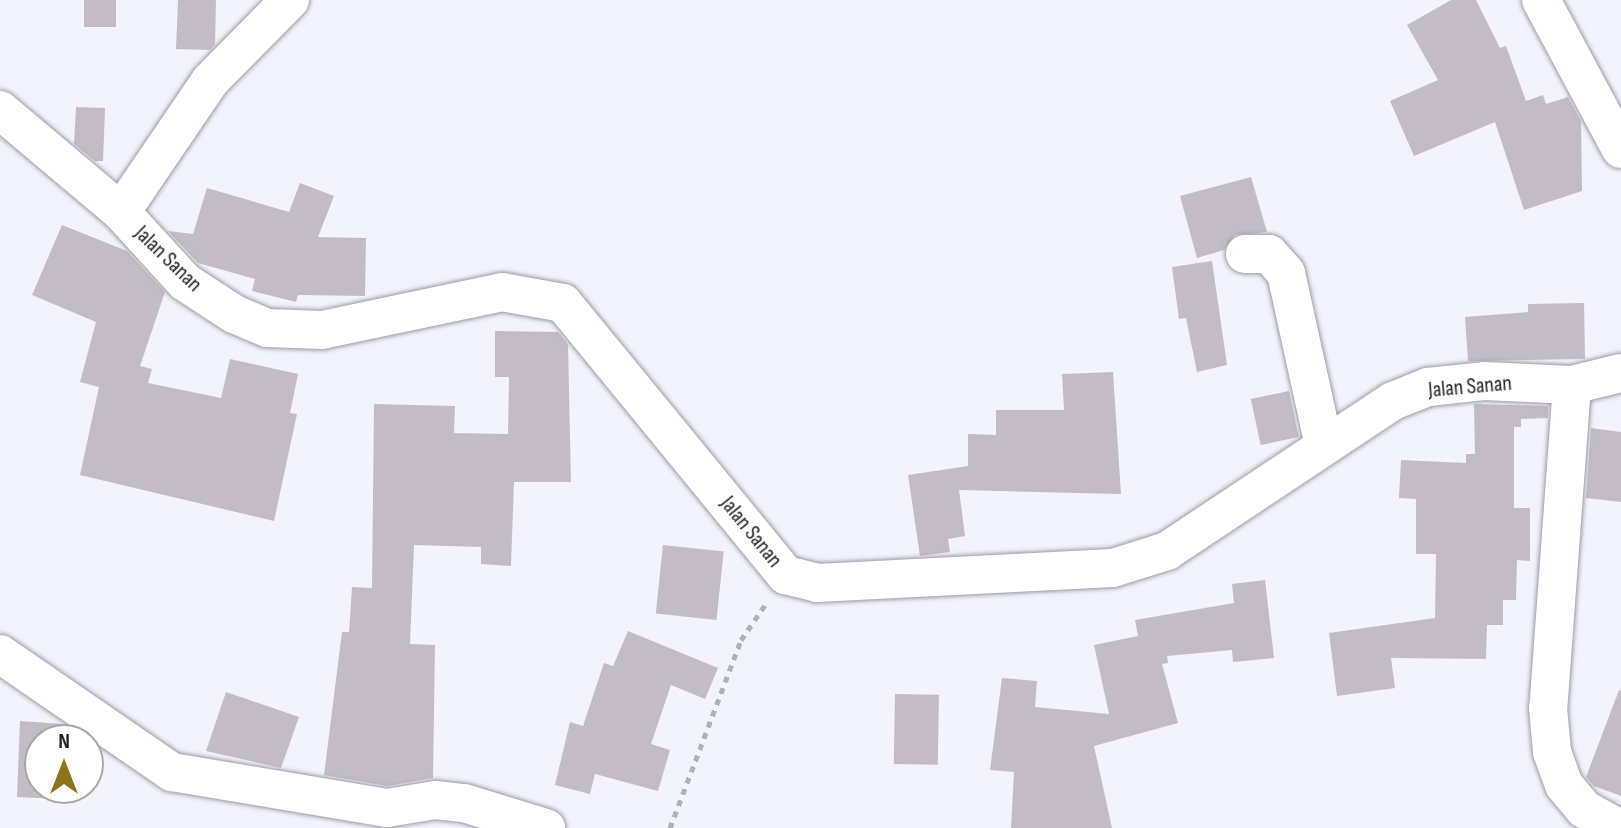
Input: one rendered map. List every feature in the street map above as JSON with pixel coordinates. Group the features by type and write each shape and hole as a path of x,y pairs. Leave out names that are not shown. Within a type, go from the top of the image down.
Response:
{"street":[{"path":"121,212 210,81 290,0"},
{"path":"1541,0 1621,149"},
{"name":"Jalan Sanan","path":"0,110 121,212 185,282 234,314 267,328 322,330 502,292 563,303 786,575 817,583 869,583 1113,568 1167,551 1393,401 1428,387 1484,381 1572,385 1621,373"},
{"path":"1245,254 1269,254 1286,273 1324,446"},
{"path":"1572,385 1548,708 1552,752 1564,785 1584,809 1618,828"},
{"path":"0,654 172,772 387,808 435,800 464,803 546,828"}],"path":[{"path":"670,828 741,640 786,575"}],"building":[{"path":"84,0 116,0 116,27 84,27"},
{"path":"178,0 216,0 215,44 210,50 176,49"},
{"path":"1451,0 1476,0 1500,48 1506,46 1526,101 1543,95 1546,104 1568,97 1581,121 1582,191 1524,210 1495,122 1414,156 1390,101 1438,80 1407,25"},
{"path":"76,107 105,108 103,161 95,161 74,144"},
{"path":"1251,177 1267,232 1235,235 1224,250 1197,258 1180,196"},
{"path":"300,183 334,196 318,237 366,238 365,296 298,295 296,302 252,291 255,279 198,263 168,231 193,234 207,188 289,212"},
{"path":"62,225 127,251 165,292 140,366 152,369 148,383 221,398 230,359 298,374 290,413 297,414 274,521 80,475 99,387 80,382 96,322 32,295"},
{"path":"1212,261 1227,365 1197,372 1186,318 1179,319 1172,267"},
{"path":"1584,303 1585,359 1468,361 1465,317 1528,312 1528,304"},
{"path":"495,331 558,332 568,344 571,482 514,482 511,566 481,564 481,547 414,545 410,644 435,645 433,778 387,786 324,775 342,632 349,632 352,587 372,588 374,404 455,406 454,433 508,434 509,377 495,377"},
{"path":"1113,372 1121,494 959,490 965,536 948,539 950,552 920,556 908,475 968,466 968,434 996,435 996,410 1064,410 1062,374"},
{"path":"1289,391 1299,437 1261,445 1251,399"},
{"path":"1474,404 1548,406 1548,418 1521,419 1521,427 1514,427 1514,508 1530,508 1530,561 1517,560 1516,600 1503,600 1503,625 1487,625 1486,659 1391,658 1395,688 1337,696 1329,633 1435,618 1436,554 1416,554 1416,499 1399,498 1401,460 1466,463 1466,454 1475,454"},
{"path":"1591,428 1621,432 1621,502 1586,498"},
{"path":"663,545 724,551 716,620 656,614"},
{"path":"1265,580 1274,658 1233,662 1232,650 1167,656 1168,663 1162,664 1178,723 1094,746 1112,828 1011,828 1014,772 990,770 1002,678 1037,681 1035,707 1109,714 1094,645 1138,636 1135,620 1234,603 1232,584"},
{"path":"628,631 718,668 705,699 671,685 651,744 670,750 658,791 595,774 590,794 555,785 570,722 583,726 604,663 613,666"},
{"path":"1619,690 1621,796 1594,786 1586,777"},
{"path":"226,692 299,717 281,768 206,751"},
{"path":"895,694 939,695 938,765 894,764"},
{"path":"20,721 63,724 24,724 24,797 17,797"}]}
